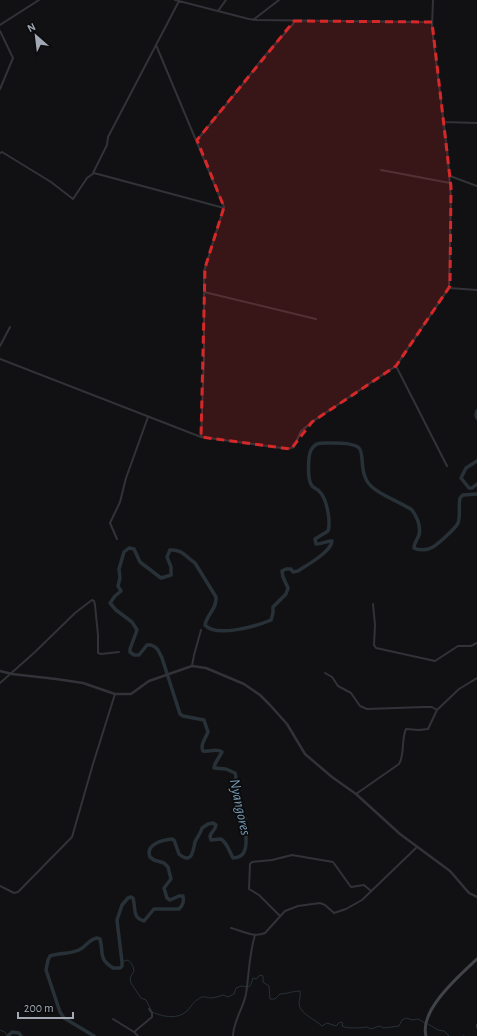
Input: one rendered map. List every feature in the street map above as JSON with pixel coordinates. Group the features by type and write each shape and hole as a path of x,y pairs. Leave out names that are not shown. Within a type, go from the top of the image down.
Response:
{"main road":[{"path":"426,1036 425,1023 433,1006 477,959"}],"street":[{"path":"0,25 40,0"},
{"path":"174,0 253,20 432,22"},
{"path":"218,11 226,0"},
{"path":"253,20 279,0"},
{"path":"0,359 201,437 290,449 296,444 302,431 312,422 396,366 449,288 450,176 432,22 433,0"},
{"path":"0,153 2,152 51,182 73,199 87,178 93,173 107,145 108,137 179,1"},
{"path":"197,140 294,21"},
{"path":"0,31 13,58 0,88"},
{"path":"156,45 197,140 224,208 205,268 201,437"},
{"path":"444,122 477,123"},
{"path":"380,170 450,183"},
{"path":"93,173 224,208"},
{"path":"450,176 477,186"},
{"path":"449,288 477,290"},
{"path":"204,292 316,319"},
{"path":"0,346 10,327"},
{"path":"396,366 447,466"},
{"path":"117,540 110,526 110,522 120,502 126,478 148,417"},
{"path":"0,683 12,674 75,613 92,600 94,602 98,635 98,652 101,654 119,652"},
{"path":"373,604 375,625 374,644 376,648 435,661 458,646 471,646 477,642"},
{"path":"192,666 200,630"},
{"path":"0,671 12,674 82,683 115,694 131,694 149,681 192,666 200,666 213,670 244,684 260,695 285,722 305,754 332,777 356,794 416,847 450,871 470,893 477,897"},
{"path":"325,673 332,677 338,686 351,693 360,706 367,709 432,707 437,710"},
{"path":"356,794 399,764 406,730 408,728 419,730 428,729 437,710 459,689 477,678"},
{"path":"0,886 14,892 18,892 72,836 115,694"},
{"path":"231,928 255,935 265,933 280,916 292,908 318,903 323,904 333,913 337,913 358,903 416,847"},
{"path":"280,916 258,894 249,889 250,864 252,862 272,860 292,855 315,860 331,861 351,886 364,885 371,891"},
{"path":"233,1036 234,1027 245,996 252,943 255,935"},
{"path":"134,1032 152,1017 149,1009"},
{"path":"113,1019 138,1036"}],"highlighted area":[{"path":"294,21 432,22 451,187 450,286 396,366 312,422 291,449 201,437 205,268 224,207 197,140"}],"waterway":[{"name":"Nyangores","path":"477,411 477,418"},
{"name":"Nyangores","path":"94,1036 64,1018 60,1012 46,970 50,956 79,950 97,938 100,939 102,955 105,961 113,968 120,968 122,966 122,962 117,920 122,905 128,898 133,898 136,915 140,920 144,921 154,909 179,909 183,903 183,896 170,900 167,898 164,888 171,879 168,867 164,863 150,857 149,853 152,846 164,840 172,839 174,840 179,854 187,858 191,856 195,842 202,828 213,823 216,825 210,836 211,840 221,839 227,845 233,858 239,857 243,853 246,842 245,818 238,807 236,798 236,774 226,769 214,768 222,752 217,750 203,751 202,744 208,732 204,720 183,716 180,714 162,658 155,647 147,645 139,655 134,655 130,652 137,630 132,622 116,610 110,603 121,591 118,586 120,578 119,569 124,552 129,548 134,549 140,562 161,578 171,575 171,567 167,557 170,550 178,551 184,554 195,563 216,597 215,605 205,625 210,629 218,631 237,630 271,620 273,607 286,594 288,588 282,571 286,569 291,569 293,572 298,571 318,558 331,545 332,541 316,544 315,539 328,531 329,527 328,510 322,494 312,486 309,479 308,468 310,453 317,444 344,443 359,448 362,455 363,471 372,487 412,510 418,522 419,528 419,535 414,546 414,548 418,550 431,548 443,539 458,523 460,498 463,495 477,494"},
{"name":"Nyangores","path":"477,461 466,468 461,478 469,488 472,488 477,484"},
{"path":"122,962 127,960 132,964 134,971 130,978 131,983 141,998 146,1000 152,1012 161,1015 171,1017 180,1015 202,997 212,998 223,995 228,997 234,994 236,988 241,986 249,987 253,978 256,979 260,975 263,976 263,982 269,986 270,999 275,999 280,994 300,991 300,1008 305,1014 322,1026 327,1023 336,1026 340,1022 343,1023 342,1026 347,1028 367,1027 371,1029 379,1026 384,1028 399,1026 402,1020 406,1018 413,1020 418,1019 425,1023"},
{"path":"428,1024 438,1030 444,1031 449,1036"},
{"path":"0,1030 5,1032 7,1036"},
{"name":"Nyangores","path":"8,1036 12,1032 19,1033 21,1036"}]}
